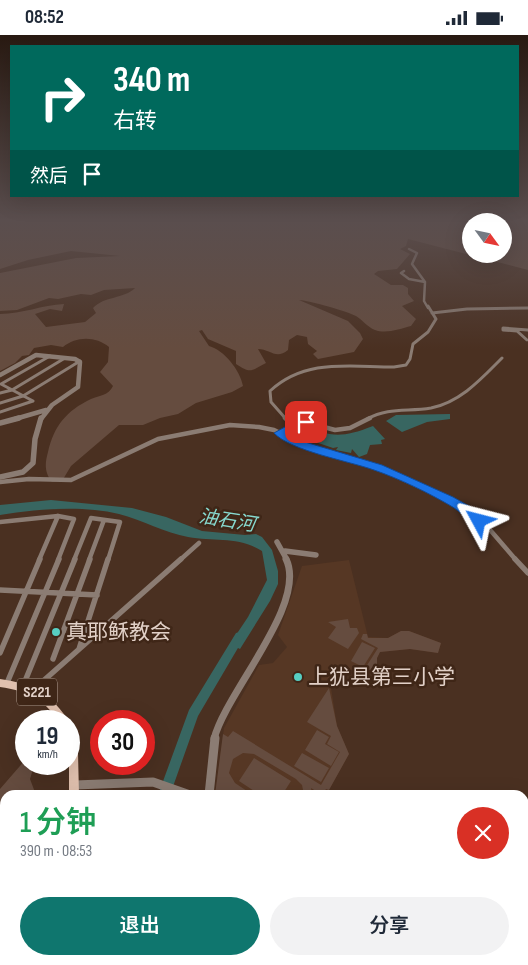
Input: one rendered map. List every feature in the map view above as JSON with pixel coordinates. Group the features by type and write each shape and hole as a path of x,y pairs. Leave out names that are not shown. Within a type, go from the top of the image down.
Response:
{"main road":[{"name":"S221","path":"3,683 23,686 33,690 56,710"},
{"path":"73,775 74,790"}],"street":[{"path":"293,426 271,402 270,391 280,379 294,371 311,367 406,365 409,363 413,344 436,322 424,301 426,282 413,262"},
{"path":"404,271 401,273 409,279 426,282"},
{"path":"432,313 467,309 528,308"},
{"path":"528,330 503,328 503,330 515,330 524,334 528,340"},
{"path":"0,375 36,355 80,361"},
{"path":"0,384 50,356"},
{"path":"0,393 12,390 65,358"},
{"path":"279,433 306,422 336,430 350,428 382,411 428,408 443,405 472,388 502,358"},
{"path":"0,403 23,395 80,361"},
{"path":"0,423 47,410 78,387 80,361"},
{"path":"0,384 33,401 32,403 0,412"},
{"path":"0,477 22,472 31,467 36,431 47,410"},
{"path":"0,482 29,479 71,480 142,445 192,431 230,425 259,427 279,433 302,444 379,468 449,500 467,510 485,526 528,573"},
{"path":"0,653 58,516"},
{"path":"0,522 58,516 74,519 46,592 3,683"},
{"path":"23,686 91,518 120,522 79,649"},
{"path":"53,659 104,520"},
{"path":"210,790 214,745 220,722 270,637 290,584 285,551 277,542"},
{"path":"33,690 199,543"},
{"path":"285,551 316,555"},
{"path":"0,590 97,595"},
{"path":"74,790 153,782 176,790"}],"shaded area":[{"path":"0,262 21,262 0,269"},
{"path":"54,262 403,262 397,269 378,271 374,274 391,285 403,285 408,288 408,294 414,301 402,306 416,319 411,326 393,331 379,331 372,329 352,314 299,300 348,321 360,333 363,339 354,352 318,359 313,354 317,351 308,344 307,337 297,335 289,340 288,350 284,353 276,354 258,349 266,363 251,370 236,364 236,351 208,339 202,330 199,331 209,346 226,356 235,367 243,386 232,392 196,403 178,414 160,418 143,425 119,425 71,466 62,481 52,482 46,471 47,456 54,434 62,420 82,404 106,393 113,386 100,372 108,362 109,347 92,339 80,339 63,347 51,345 34,348 29,355 22,356 15,363 0,371 0,314 64,304 62,311 50,309 35,314 46,327 85,322 96,313 93,308 98,304 130,292 135,288 104,290 91,295 81,294 58,299 49,298 17,310 0,311 0,273"},
{"path":"512,262 528,262 528,270 501,263"},
{"name":"上犹县第三小学","path":"349,560 368,637 388,638 401,631 409,631 441,643 438,653 410,649 380,652 377,658 377,670 352,669 331,688 337,726 349,754 329,790 216,790 224,728 259,665 273,663 287,647 278,635 302,566"},
{"path":"348,619 350,628 357,628 359,633 348,649 328,638 336,627 328,622"},
{"path":"401,631 409,631 441,643 438,653 410,649 380,652 377,658 377,670 364,670 378,648 361,639 363,634 367,634 368,638 388,638"},
{"path":"362,642 375,648 363,667 351,661"},
{"path":"329,688 337,726 349,754 329,790 314,790 311,788 311,790 303,790 302,785 296,779 254,754 243,753 233,759 229,773 235,783 246,790 216,790 223,734 228,737 233,731 321,785 340,752 327,744 331,736 307,722"},
{"path":"317,730 329,737 325,744 339,752 331,766 305,750"},
{"path":"302,753 329,768 321,782 294,766"},
{"path":"254,758 291,781 285,790 252,790 239,781"},
{"path":"15,772 15,775 31,775 30,779 34,790 0,790"}],"water":[{"path":"450,414 450,419 427,422 402,432 386,421 396,415"},
{"path":"299,426 336,435 352,433 373,426 385,439 381,440 382,444 370,445 367,454 359,457 352,449 351,453 336,450 338,447 333,448 295,435"},
{"path":"51,500 132,508 166,517 202,531 245,535 256,534 262,537 272,550 278,571 278,584 270,601 240,649 230,644 248,617 267,580 262,551 253,546 235,541 179,535 105,511 60,509 0,515 0,505"}],"waterway":[{"name":"油石河","path":"166,790 193,714 240,636"}],"place":[{"name":"真耶稣教会","path":"56,632"},
{"name":"上犹县第三小学","path":"298,677"}],"route":[{"path":"306,422 279,433 302,444 379,468 449,500 467,510 479,521"}]}
